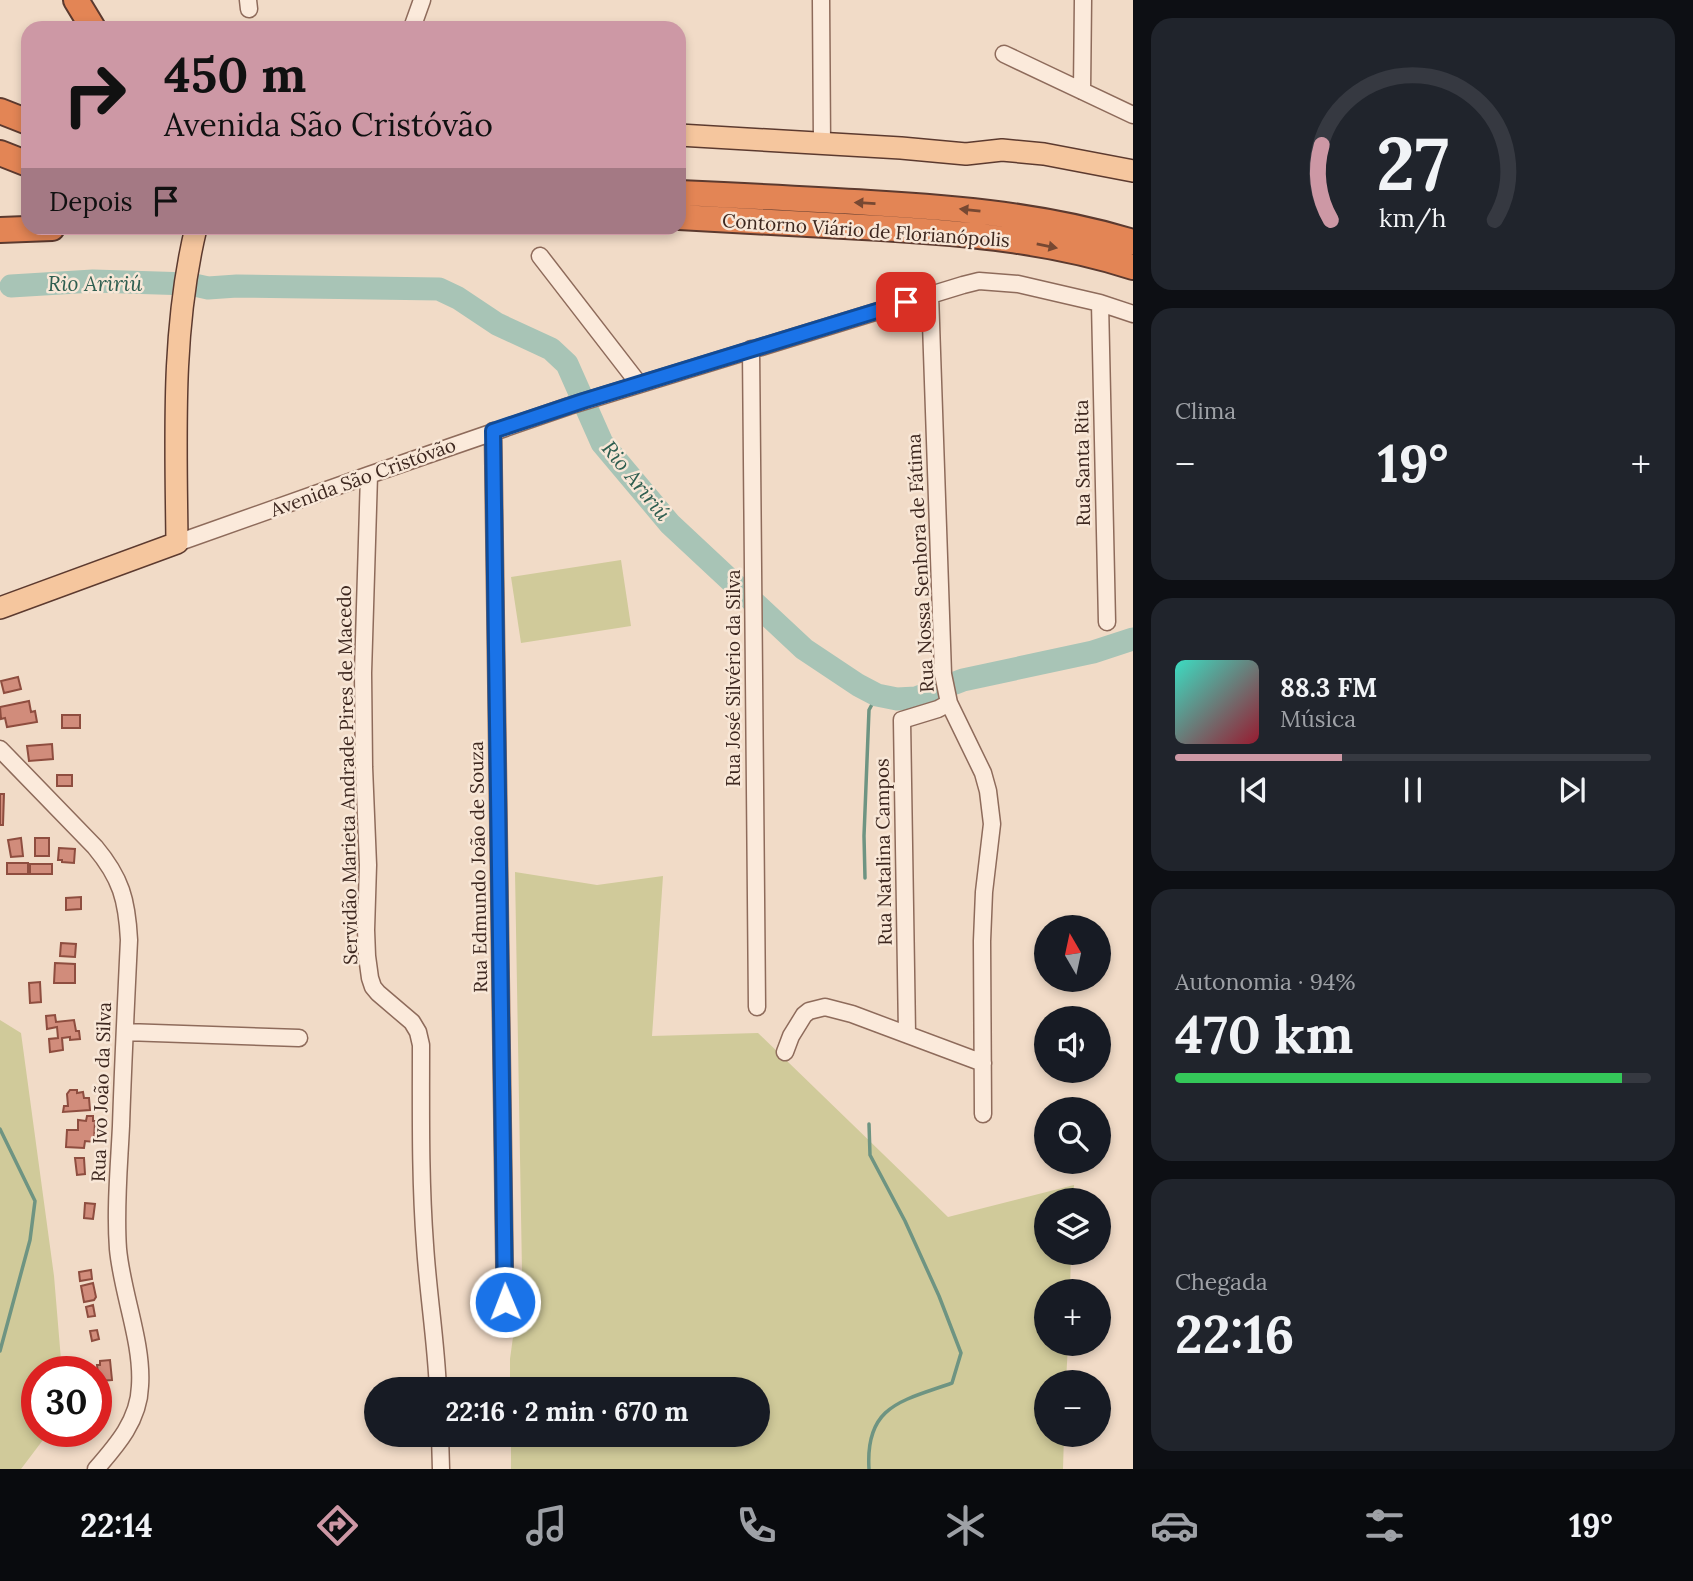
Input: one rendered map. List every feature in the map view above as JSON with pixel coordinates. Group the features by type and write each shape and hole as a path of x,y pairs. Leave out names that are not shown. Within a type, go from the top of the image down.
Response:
{"highway":[{"path":"76,0 89,21"},
{"path":"0,111 21,119"},
{"path":"0,138 21,146"},
{"path":"0,153 21,161"},
{"name":"Contorno Viário de Florianópolis","path":"686,193 986,212 1062,224 1133,242"},
{"name":"Contorno Viário de Florianópolis","path":"686,217 983,236 1057,248 1133,267"},
{"path":"0,230 21,229"}],"main road":[{"path":"686,135 966,154 1002,150 1067,158 1133,171"},
{"path":"177,543 176,382 183,302 195,235"},
{"name":"Avenida São Cristóvão","path":"0,608 177,543"}],"street":[{"path":"414,21 422,0"},
{"path":"821,0 822,143"},
{"path":"1082,91 1083,0"},
{"path":"1004,54 1133,115"},
{"path":"540,256 639,384"},
{"name":"Avenida São Cristóvão","path":"177,543 598,396 979,281 1018,285 1100,303 1133,314"},
{"name":"Rua Nossa Senhora de Fátima","path":"930,294 943,674 948,699 983,773 992,824 984,892 982,941 983,1114"},
{"name":"Rua Santa Rita","path":"1100,303 1107,622"},
{"name":"Rua José Silvério da Silva","path":"751,349 757,1007"},
{"name":"Rua Edmundo João de Souza","path":"493,431 505,1302"},
{"name":"Servidão Marieta Andrade Pires de Macedo","path":"369,475 363,673 368,865 366,930 373,987 412,1023 418,1032 421,1045 424,1243 437,1377"},
{"name":"Rua Natalina Campos","path":"907,1034 902,720 938,709 948,699"},
{"name":"Rua Ivo João da Silva","path":"0,749 96,847 116,875 128,916 118,1250 139,1359 141,1386 137,1406 125,1435 96,1469"},
{"path":"785,1052 791,1036 808,1011 825,1007 907,1034 982,1063"},
{"path":"125,1032 299,1038"},
{"path":"440,1447 441,1469"}],"shaded area":[{"path":"621,560 631,626 521,643 511,577"},
{"path":"515,872 597,885 663,876 652,1036 758,1033 948,1217 1034,1195 1034,1265 1071,1265 1070,1279 1034,1279 1034,1356 1067,1356 1067,1370 1034,1370 1034,1447 1064,1447 1063,1469 511,1469 511,1447 770,1447 770,1377 510,1377 522,1271"},
{"path":"0,1020 21,1033 54,1276 61,1356 21,1356 21,1447 38,1447 21,1469 0,1469"}],"building":[{"path":"18,677 21,689 4,693 1,681"},
{"path":"29,701 37,722 7,727 5,718 1,719 0,707"},
{"path":"62,715 80,715 80,728 62,728"},
{"path":"52,744 53,759 29,761 27,746"},
{"path":"57,775 72,775 72,786 57,786"},
{"path":"0,794 4,794 3,825 0,825"},
{"path":"21,838 23,856 11,857 8,840"},
{"path":"35,838 49,838 49,856 35,856"},
{"path":"59,848 75,849 74,863 58,860"},
{"path":"7,863 28,863 28,874 7,874"},
{"path":"30,864 52,864 52,874 30,874"},
{"path":"81,897 81,909 66,910 66,898"},
{"path":"61,943 76,944 75,957 60,956"},
{"path":"55,963 75,964 75,983 54,983"},
{"path":"40,982 41,1002 30,1003 29,983"},
{"path":"55,1015 56,1022 74,1020 80,1039 62,1038 63,1050 50,1052 49,1039 58,1038 57,1027 47,1029 46,1016"},
{"path":"70,1090 83,1092 84,1098 89,1098 90,1110 63,1112 64,1106 68,1106 67,1094"},
{"path":"87,1116 93,1116 95,1121 94,1142 85,1141 84,1148 66,1147 67,1130 78,1130 78,1120 86,1121"},
{"path":"75,1158 84,1158 85,1174 77,1175"},
{"path":"85,1203 95,1204 93,1219 84,1218"},
{"path":"91,1270 92,1279 80,1281 79,1272"},
{"path":"93,1283 96,1297 84,1302 81,1286"},
{"path":"93,1305 95,1316 88,1317 86,1307"},
{"path":"97,1330 99,1339 92,1341 90,1331"}],"waterway":[{"name":"Rio Aririú","path":"11,286 93,281 190,284 208,288 237,286 439,289 458,298 497,324 551,349 567,364 602,443 670,524 804,649 877,695 897,699 916,698 963,680 1093,652 1133,639"},
{"path":"865,878 869,710 877,695"},
{"path":"869,1124 870,1155 905,1221 961,1353 952,1383 903,1401 880,1418 869,1448 869,1469"},
{"path":"0,1129 35,1201 30,1240 0,1351"}],"route":[{"path":"505,1302 493,431 906,302"}]}
